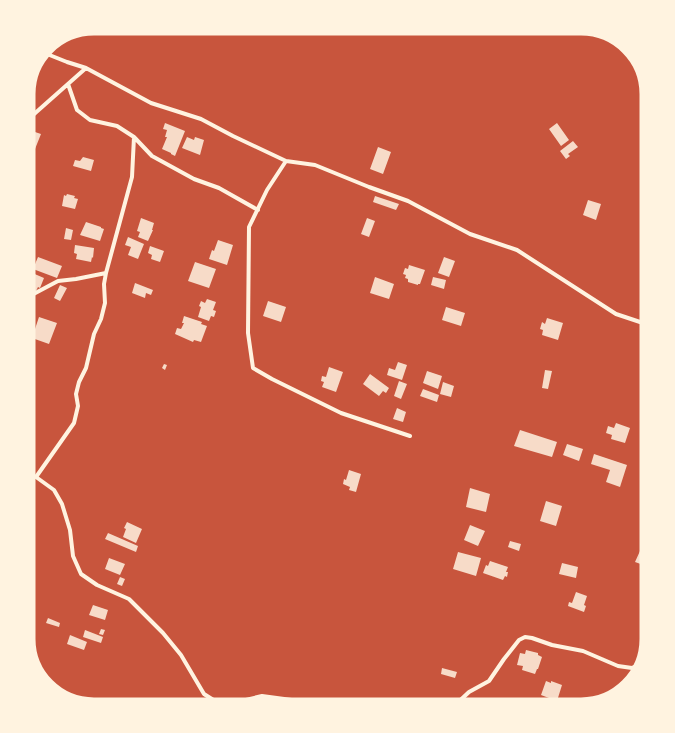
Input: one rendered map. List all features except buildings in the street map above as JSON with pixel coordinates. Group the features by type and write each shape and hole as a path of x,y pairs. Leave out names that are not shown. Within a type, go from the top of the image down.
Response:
{"street":[{"path":"48,55 86,68 152,103 201,119 286,161 315,165 408,201 470,234 517,250 616,314 642,323"},
{"path":"33,115 86,68"},
{"path":"68,84 77,110 90,120 116,126 134,137 152,156 194,179 219,188 258,210"},
{"path":"36,477 74,423 78,406 76,394 79,382 86,368 94,334 101,319 105,303 104,284 106,273 132,177 134,137"},
{"path":"286,161 267,190 249,227 248,333 253,368 341,413 410,436"},
{"path":"33,294 58,282 106,273"},
{"path":"33,476 54,490 62,504 70,530 73,556 81,574 97,585 129,599 163,633 181,655 204,694 213,700"},
{"path":"460,700 469,692 489,681 519,640 525,637 552,645 583,651 618,666 632,668 636,666"},
{"path":"245,700 262,696 298,700"}]}
